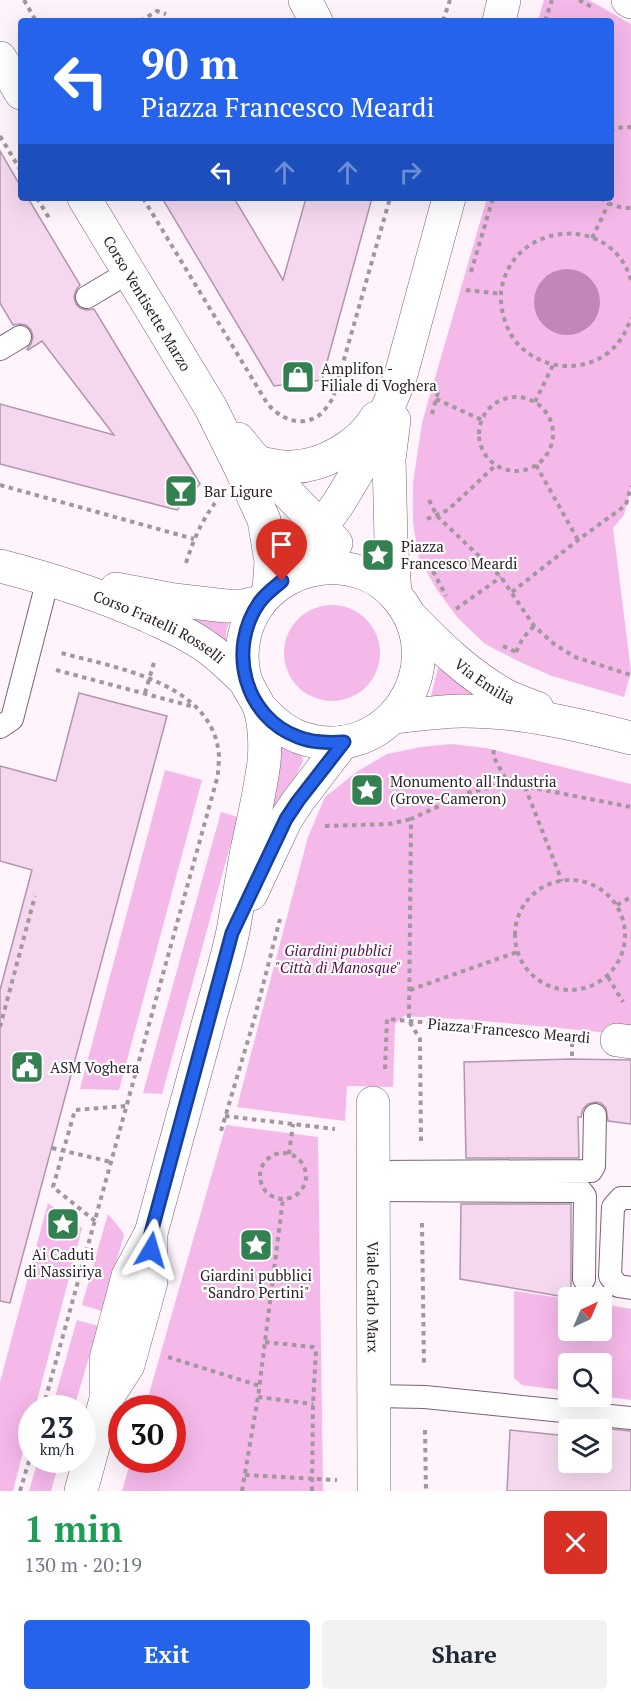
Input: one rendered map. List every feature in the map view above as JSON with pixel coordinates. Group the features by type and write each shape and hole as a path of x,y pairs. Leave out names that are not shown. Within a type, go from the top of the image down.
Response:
{"street":[{"path":"305,0 314,18"},
{"path":"500,18 504,0"},
{"path":"0,58 18,88"},
{"name":"Corso Ventisette Marzo","path":"86,201 211,408 241,470 264,520 271,561 270,591"},
{"path":"81,1491 106,1400 106,1359 128,1276 151,1233 232,933 264,765 263,734 243,668 242,650 245,633 251,616 339,504 370,451 400,378 449,201"},
{"path":"259,463 279,467 303,466 337,454 356,441 374,422 400,378"},
{"path":"393,596 389,459 400,378"},
{"name":"Corso Ventisette Marzo","path":"211,408 321,528 393,596"},
{"name":"Corso Fratelli Rosselli","path":"0,566 56,581 109,599 186,634 220,656 253,695"},
{"path":"253,695 277,724 297,736 320,743 344,742 362,738 379,729 394,717 407,700 415,680 419,660 417,638 393,596 351,569 327,567 304,571 270,591"},
{"name":"Corso Fratelli Rosselli","path":"56,581 226,606 242,606 270,591"},
{"name":"Via Emilia","path":"393,596 441,648 504,695 572,723"},
{"name":"Via Emilia","path":"394,717 461,711 501,712 572,723 631,738"},
{"path":"232,933 286,819 344,742"},
{"name":"Viale Carlo Marx","path":"373,1103 374,1491"}],"lane":[{"path":"87,297 129,272"},
{"path":"0,349 20,337"},
{"path":"0,728 12,719 29,653 56,581"},
{"path":"373,1181 422,1181 591,1171 594,1166 595,1115"},
{"path":"422,1181 581,1191 585,1196 584,1278"},
{"path":"631,1198 621,1198 613,1207 610,1276 618,1286 631,1288"},
{"path":"374,1396 425,1397 631,1418"}],"path":[{"path":"24,0 34,18"},
{"path":"445,18 450,0"},
{"path":"546,18 552,0"},
{"path":"145,18 157,11 166,14"},
{"path":"614,129 631,128"},
{"path":"0,136 18,166"},
{"path":"145,201 267,403 281,417 300,421 319,415 333,398 389,201"},
{"path":"469,279 492,201"},
{"path":"605,201 624,208 631,208"},
{"path":"592,238 609,203"},
{"path":"631,280 618,257 602,243 575,234 557,234 540,239 525,248 513,261 505,277 501,294 504,318 514,340 538,360 554,365 582,364 602,356 618,343 627,331 631,318"},
{"path":"466,290 501,294"},
{"path":"535,402 554,365"},
{"path":"430,422 439,388"},
{"path":"525,398 535,402 544,408 553,428 550,449 544,458 526,470 505,469 496,465 483,450 480,430 482,420 487,411 504,399 525,398"},
{"path":"436,399 482,420"},
{"path":"420,521 448,510 496,465"},
{"path":"536,465 578,540"},
{"path":"0,485 194,539"},
{"path":"512,592 626,505 631,486"},
{"path":"428,498 437,516 501,577 534,626 554,644 575,657 631,675"},
{"path":"429,564 441,589 464,616"},
{"path":"456,609 501,577"},
{"path":"494,642 516,652"},
{"path":"29,653 195,707"},
{"path":"29,653 149,678 173,689 195,707 207,721 215,738 219,756 218,775 47,1395"},
{"path":"324,826 389,824 411,819 467,793 508,783 631,807"},
{"path":"525,787 562,880"},
{"path":"411,819 409,1021 420,1040 426,1491"},
{"path":"562,880 578,880 607,893 617,905 625,924 625,943 620,962 608,977 592,986 574,991 555,989 539,981 525,968 517,952 515,933 519,914 529,898 544,886 562,880"},
{"path":"0,1027 35,896"},
{"path":"617,905 631,897"},
{"path":"219,1139 254,1020 281,916"},
{"path":"410,990 517,952"},
{"path":"608,977 625,1006"},
{"name":"Piazza Francesco Meardi","path":"387,1019 624,1041"},
{"path":"572,1036 572,1056"},
{"path":"95,1221 52,1187 75,1110 126,1106"},
{"path":"225,1116 342,1130"},
{"path":"289,1154 292,1124"},
{"path":"52,1148 111,1162"},
{"path":"289,1154 300,1161 304,1167 306,1182 297,1194 284,1199 268,1193 260,1178 265,1162 271,1157 289,1154"},
{"path":"242,1491 260,1386 284,1199"},
{"path":"265,1342 313,1347 316,1350 312,1491"},
{"path":"160,1355 260,1386"},
{"path":"258,1397 313,1404"},
{"path":"21,1491 26,1473"},
{"path":"245,1475 341,1480"}],"green space":[{"path":"544,0 589,0 631,24 631,488 624,515 613,528 631,671 624,697 552,676 485,644 458,618 437,590 419,558 413,523 413,483 422,423 486,201 614,201 614,18 539,18"},
{"path":"332,605 350,609 366,619 376,635 380,653 376,671 366,687 350,697 332,701 314,697 298,687 288,671 284,653 288,635 298,619 314,609"},
{"path":"178,613 232,617 226,630 226,645"},
{"path":"438,668 497,697 430,700"},
{"name":"Giardini pubblici \"Città di Manosque\"","path":"451,744 486,748 631,784 631,1035 404,1016 395,1024 393,1087 347,1086 345,1121 237,1107 308,837 325,797 358,771 387,754"},
{"path":"282,746 302,755 303,761 281,807 277,808 268,805 276,748"},
{"path":"165,770 202,780 119,1090 80,1089"},
{"path":"221,812 238,817 162,1094 143,1093"},
{"name":"Giardini pubblici \"Sandro Pertini\"","path":"226,1125 318,1137 323,1490 326,1491 122,1491 127,1473 186,1473 186,1395 149,1395"},
{"path":"48,1203 82,1228 38,1395 18,1395 18,1471 13,1491 0,1491 0,1382"},
{"path":"108,1214 124,1235 102,1311 82,1305"},
{"path":"514,1291 558,1298 558,1341 612,1341 612,1306 631,1309 631,1400 612,1397 612,1353 558,1353 558,1390 522,1385 514,1378"},
{"path":"77,1320 98,1326 78,1395 56,1395"},
{"path":"34,1473 56,1473 51,1491 29,1491"}],"shaded area":[{"path":"567,269 580,272 590,279 597,289 600,302 597,315 590,325 580,332 567,335 554,332 544,325 537,315 534,302 537,289 544,279 554,272"}],"building":[{"path":"0,151 18,182 18,201 30,201 80,285 74,297 76,304 87,310 94,309 200,484 177,510 0,464 0,404 114,435 42,341 27,349 33,337 31,330 26,325 13,325 0,303"},
{"path":"164,201 236,201 283,280 305,201 371,201 322,380 274,386"},
{"path":"79,693 167,716 10,1303 0,1301 0,990 32,870 0,861 0,766 56,781"},
{"path":"631,1060 631,1124 608,1121 606,1108 601,1103 595,1102 588,1104 583,1109 581,1117 578,1117 579,1158 466,1158 464,1062"},
{"path":"461,1204 571,1204 571,1287 558,1287 558,1296 460,1279"},
{"path":"612,1429 631,1431 631,1491 507,1491 510,1430 558,1435 558,1473 612,1473"}],"place":[{"name":"Amplifon - Filiale di Voghera","path":"298,377"},
{"name":"Bar Ligure","path":"181,491"},
{"name":"Piazza Francesco Meardi","path":"378,555"},
{"name":"Monumento all'Industria (Grove-Cameron)","path":"367,790"},
{"name":"ASM Voghera","path":"27,1067"},
{"name":"Ai Caduti di Nassiriya","path":"63,1224"},
{"name":"Giardini pubblici \"Sandro Pertini\"","path":"256,1245"}],"route":[{"path":"151,1250 151,1233 232,933 286,819 344,742 320,743 297,736 277,724 260,708 246,682 242,650 251,616 269,591 282,581"}]}
